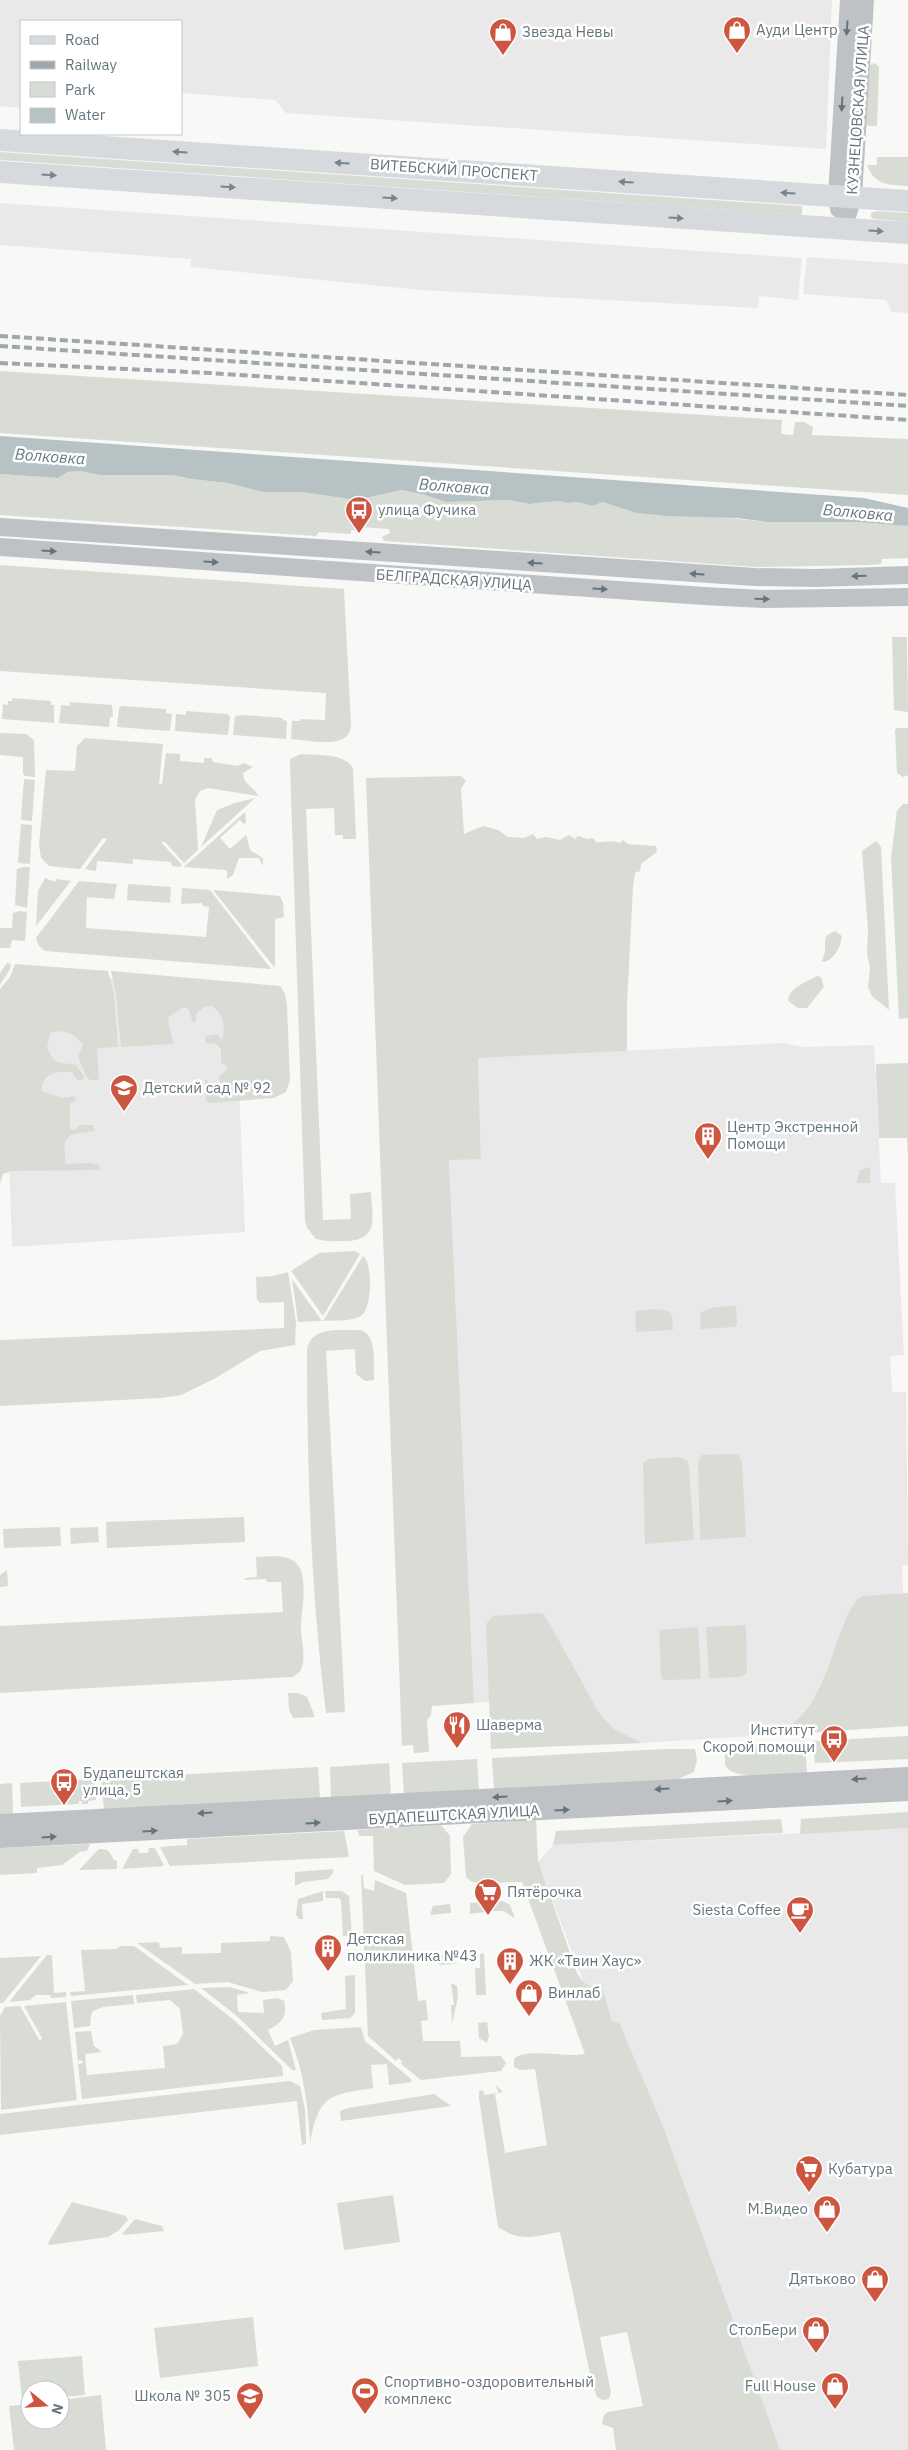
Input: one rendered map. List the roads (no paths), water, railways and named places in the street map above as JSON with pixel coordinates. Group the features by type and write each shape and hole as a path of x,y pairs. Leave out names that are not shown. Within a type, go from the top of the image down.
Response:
{"main road":[{"name":"ВИТЕБСКИЙ ПРОСПЕКТ","path":"0,140 908,201"},
{"path":"0,172 908,233"}],"street":[{"name":"КУЗНЕЦОВСКАЯ УЛИЦА","path":"845,197 849,0"},
{"name":"КУЗНЕЦОВСКАЯ УЛИЦА","path":"843,229 865,0"},
{"name":"БЕЛГРАДСКАЯ УЛИЦА","path":"0,527 755,577 816,578 908,574"},
{"name":"БЕЛГРАДСКАЯ УЛИЦА","path":"0,548 704,596 763,599 908,597"},
{"name":"БУДАПЕШТСКАЯ УЛИЦА","path":"0,1823 908,1776"},
{"name":"БУДАПЕШТСКАЯ УЛИЦА","path":"0,1839 908,1792"}],"water":[{"name":"Волковка","path":"0,436 864,498 908,508 908,526 856,522 767,522 737,518 669,516 637,513 603,502 592,506 578,502 567,503 559,501 529,504 509,500 446,502 402,490 356,500 302,492 263,492 228,483 173,475 99,475 81,471 68,472 58,478 0,474"}],"railway":[{"path":"0,336 908,395"},
{"path":"0,346 908,406"},
{"path":"0,363 210,373 908,420"}],"place":[{"name":"Ауди Центр","path":"737,54"},
{"name":"Звезда Невы","path":"503,56"},
{"name":"улица Фучика","path":"359,534"},
{"name":"Детский сад № 92","path":"124,1112"},
{"name":"Центр Экстренной Помощи","path":"708,1160"},
{"name":"Шаверма","path":"457,1749"},
{"name":"Институт Скорой помощи","path":"834,1763"},
{"name":"Будапештская улица, 5","path":"64,1806"},
{"name":"Пятёрочка","path":"488,1916"},
{"name":"Siesta Coffee","path":"800,1934"},
{"name":"Детская поликлиника №43","path":"328,1972"},
{"name":"ЖК «Твин Хаус»","path":"510,1985"},
{"name":"Винлаб","path":"529,2017"},
{"name":"Кубатура","path":"809,2193"},
{"name":"М.Видео","path":"827,2233"},
{"name":"Дятьково","path":"875,2303"},
{"name":"СтолБери","path":"816,2354"},
{"name":"Full House","path":"835,2410"},
{"name":"Спортивно-оздоровительный комплекс","path":"365,2415"},
{"name":"Школа № 305","path":"250,2420"}]}
